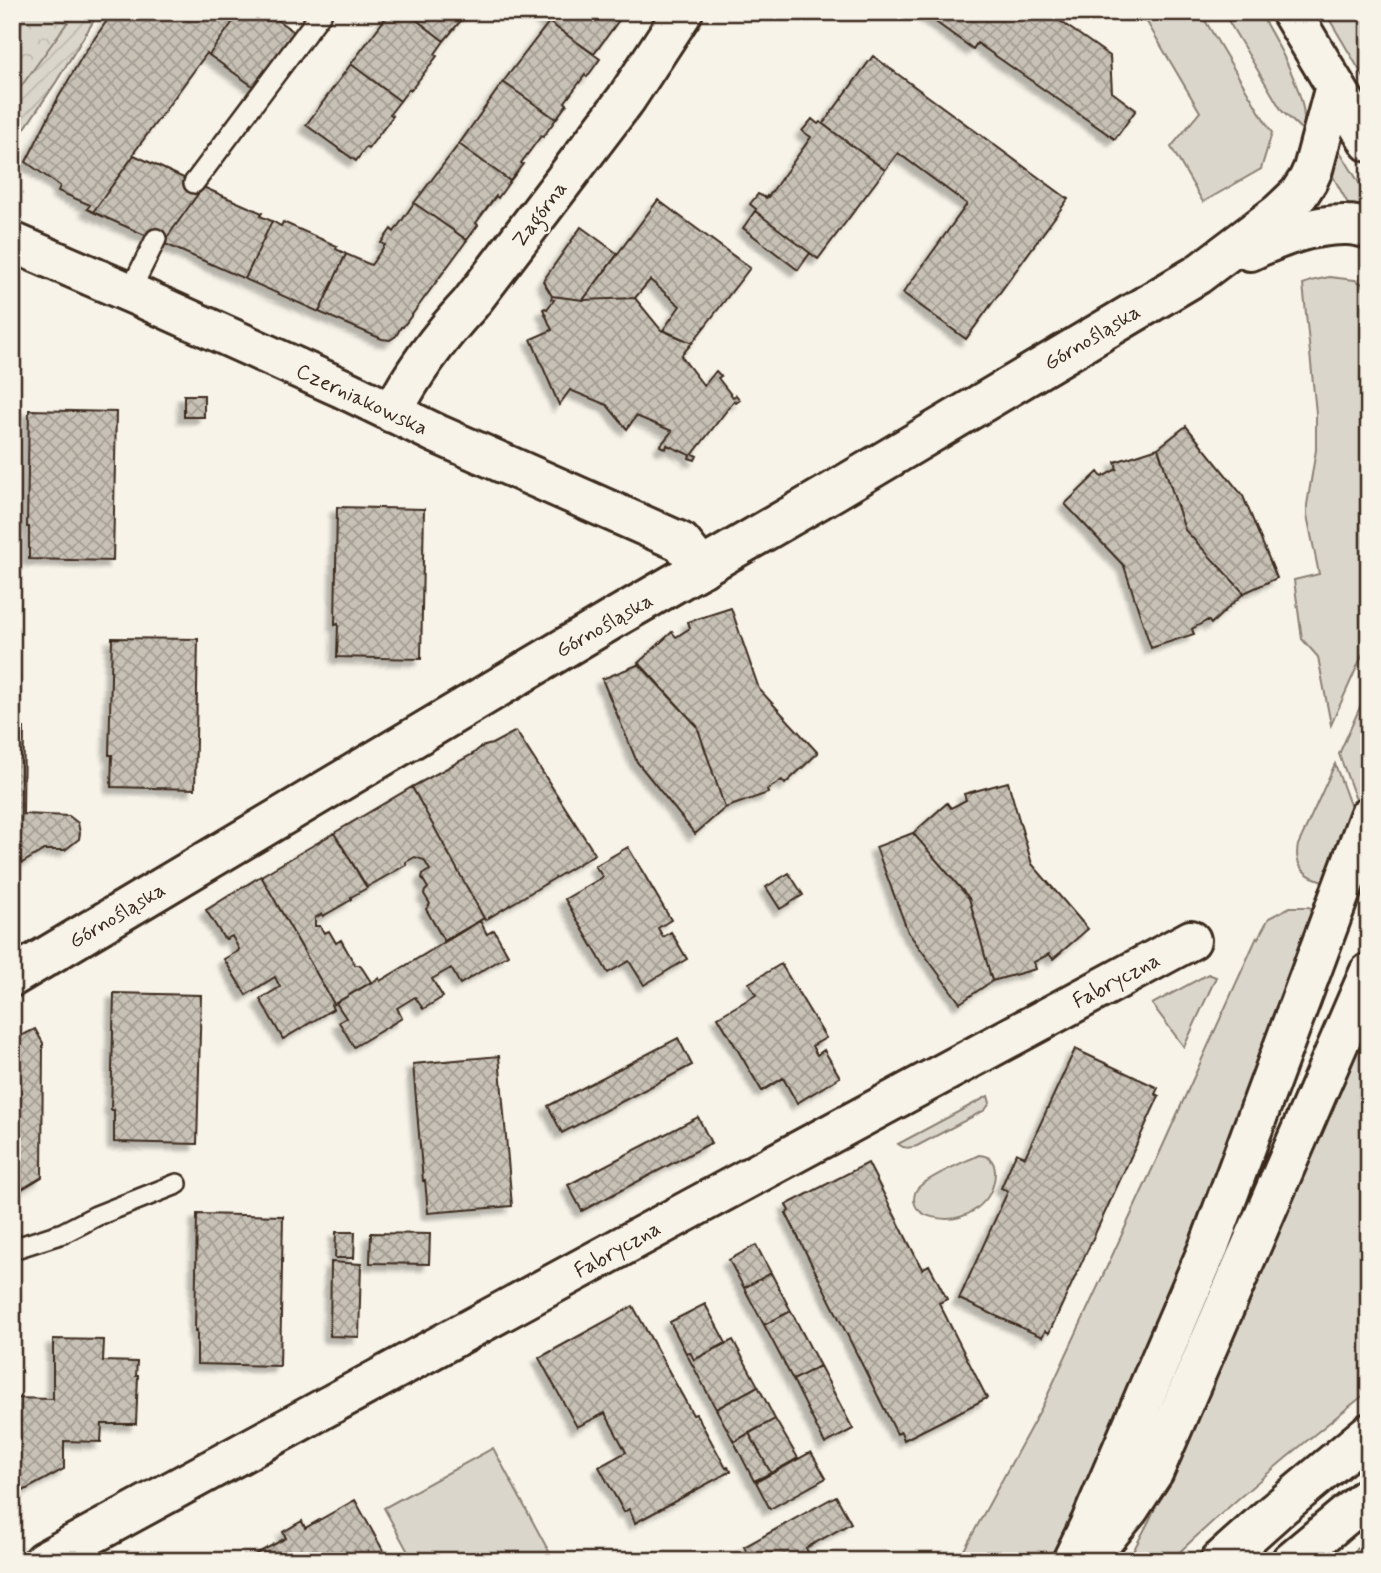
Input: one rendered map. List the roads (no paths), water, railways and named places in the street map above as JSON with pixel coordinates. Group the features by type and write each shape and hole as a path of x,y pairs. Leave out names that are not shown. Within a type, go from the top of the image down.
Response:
{"street":[{"name":"Zagórna","path":"392,413 416,369 470,304 626,99 683,12"},
{"path":"1291,12 1369,142"},
{"name":"Górnośląska","path":"12,977 1197,275 1279,213 1298,194 1313,169 1335,86"},
{"name":"Górnośląska","path":"1197,275 1280,237 1322,226 1349,225 1369,229"},
{"name":"Czerniakowska","path":"12,242 681,542 702,568"},
{"path":"1072,1561 1210,1244 1369,816"},
{"name":"Fabryczna","path":"43,1561 1191,940"},
{"path":"1087,1561 1129,1509 1154,1471 1369,973"},
{"path":"1220,1561 1369,1433"},
{"path":"1291,1561 1369,1496"}],"lane":[{"path":"194,183 322,12"},
{"path":"129,293 156,239"},
{"path":"12,1243 19,1247 63,1233 96,1216 177,1184"}]}
